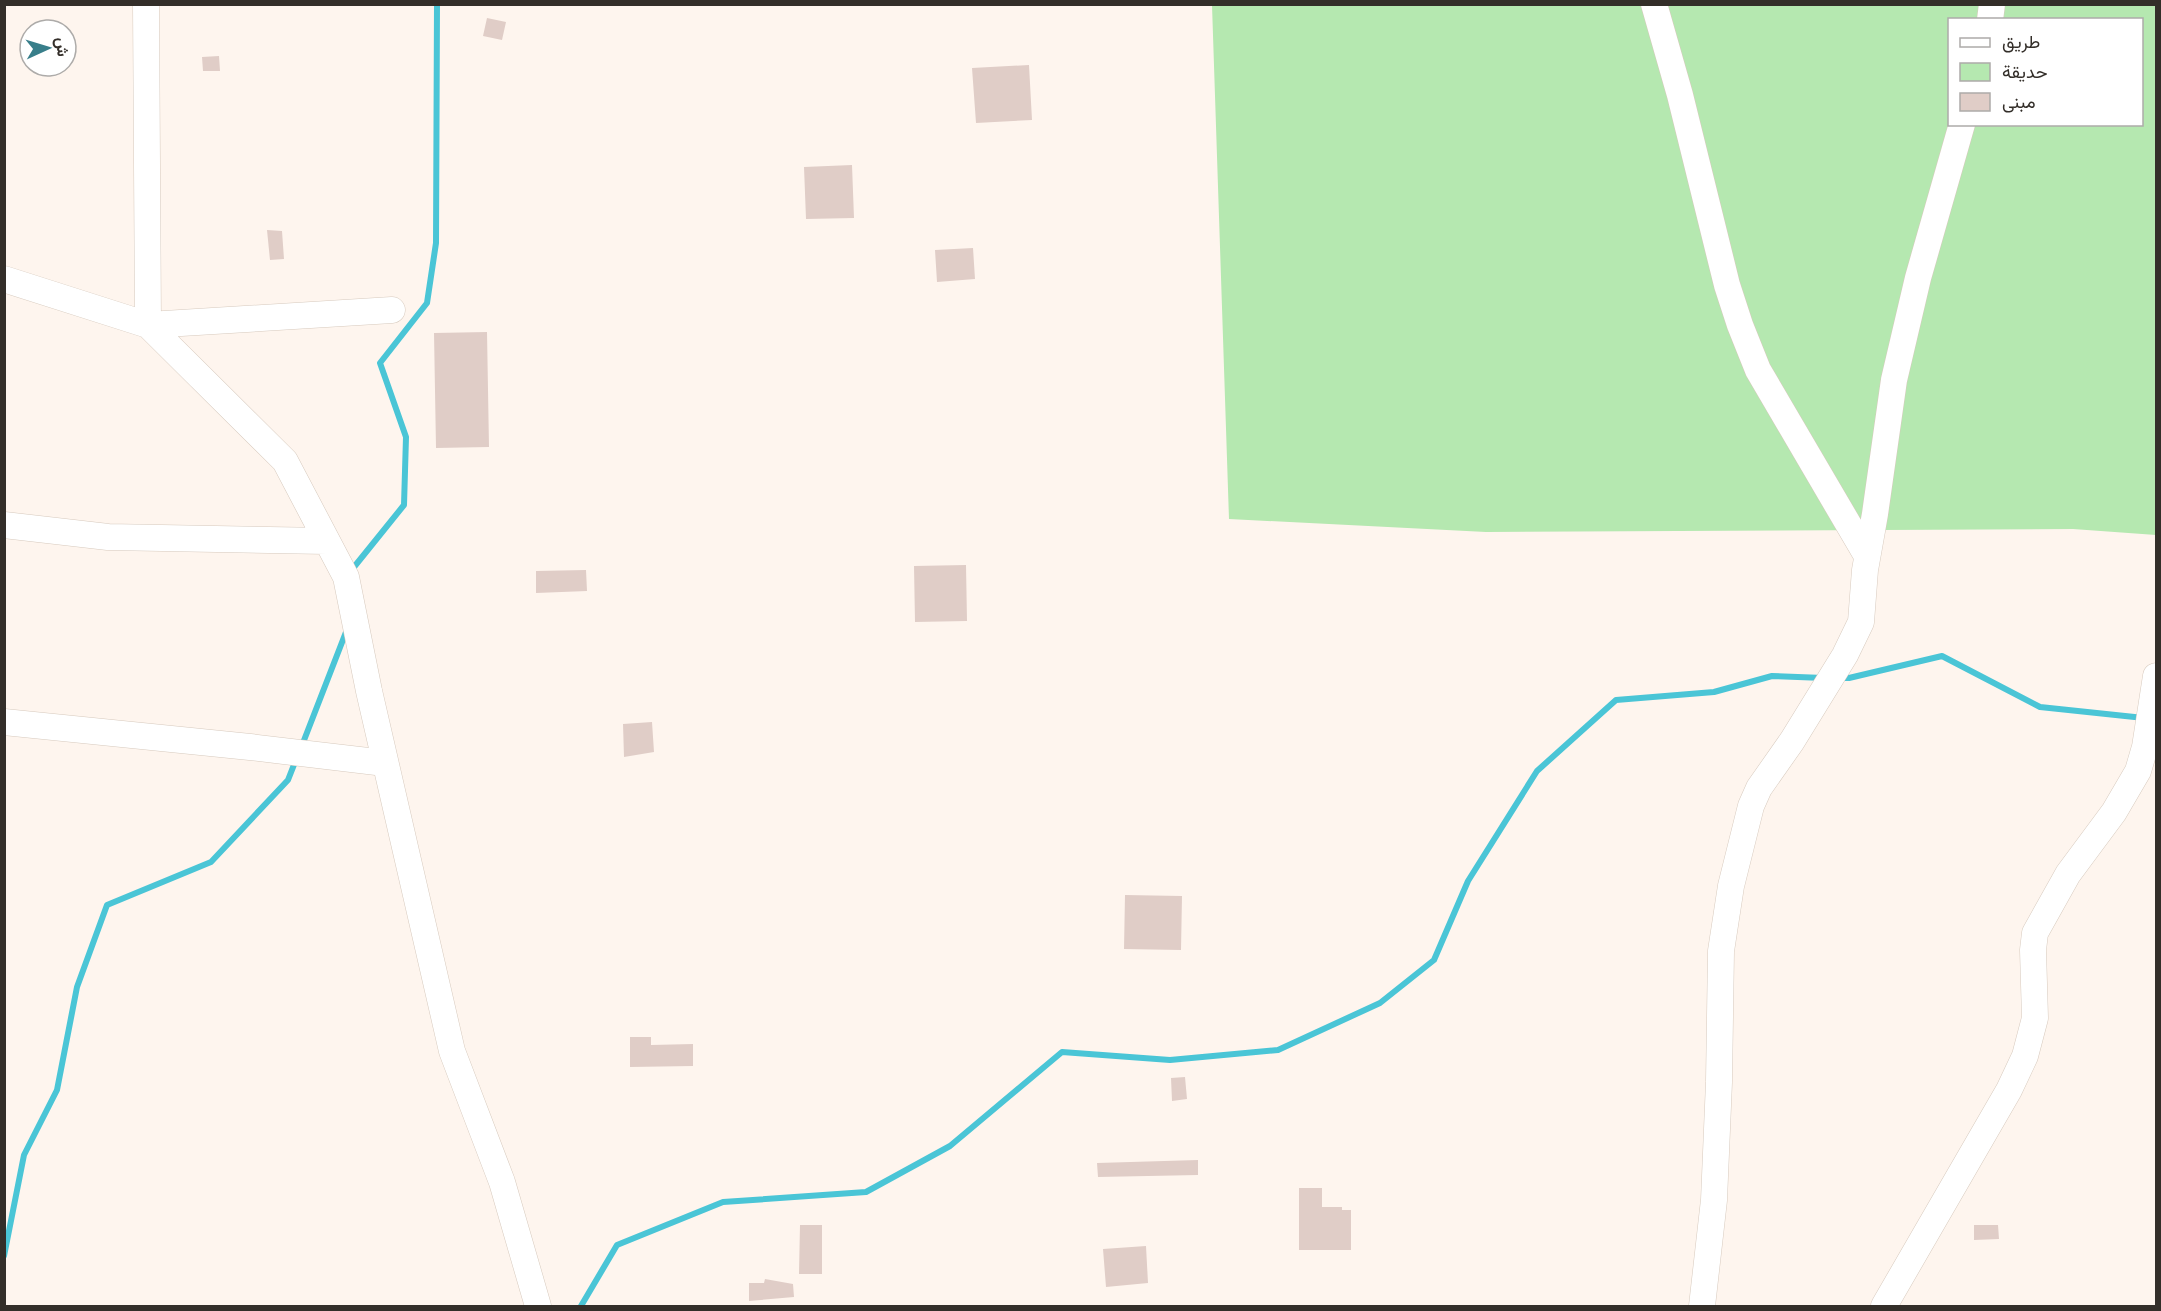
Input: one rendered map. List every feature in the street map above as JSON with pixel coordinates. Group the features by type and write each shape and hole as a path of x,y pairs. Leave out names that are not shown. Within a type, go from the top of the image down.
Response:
{"street":[{"path":"146,4 148,325 285,461 346,577 452,1051 502,1182 538,1306"},
{"path":"1654,4 1680,94 1727,285 1740,326 1758,370 1867,556"},
{"path":"1702,1306 1714,1200 1719,1082 1720,951 1736,863 1751,806 1760,788 1840,663 1861,622 1867,556 1894,380 1921,267 1961,126"},
{"path":"4,279 148,325 392,310"},
{"path":"4,525 108,537 327,541"},
{"path":"1884,1306 2003,1101 2025,1056 2035,1018 2033,950 2035,933 2068,874 2114,812 2138,771 2145,747 2157,676"},
{"path":"4,722 386,763"}],"green space":[{"path":"1212,5 2156,5 2156,535 2073,529 1486,532 1229,519"}],"building":[{"path":"487,18 506,22 502,40 483,36"},
{"path":"219,56 220,71 203,71 202,57"},
{"path":"1029,65 1032,120 976,123 972,68"},
{"path":"852,165 854,218 806,219 804,167"},
{"path":"267,230 282,231 284,259 270,260"},
{"path":"973,248 975,279 937,282 935,250"},
{"path":"487,332 489,447 436,448 434,333"},
{"path":"966,565 967,621 915,622 914,566"},
{"path":"586,570 587,591 536,593 536,571"},
{"path":"652,722 654,752 624,757 623,724"},
{"path":"1125,895 1182,896 1181,950 1124,949"},
{"path":"630,1037 651,1037 651,1045 693,1044 693,1066 630,1067"},
{"path":"1185,1077 1187,1099 1172,1101 1171,1078"},
{"path":"1198,1160 1198,1175 1098,1177 1097,1163"},
{"path":"1299,1188 1322,1188 1322,1207 1342,1207 1342,1210 1351,1210 1351,1250 1299,1250"},
{"path":"800,1225 822,1225 822,1274 799,1274"},
{"path":"1974,1225 1998,1225 1999,1239 1974,1240"},
{"path":"1146,1246 1148,1283 1106,1287 1103,1249"},
{"path":"765,1279 793,1284 794,1297 749,1301 749,1283 764,1283"}],"waterway":[{"path":"350,572 404,505 406,437 380,363 427,303 436,243 437,4"},
{"path":"301,748 346,632"},
{"path":"1840,678 1849,678 1942,656 2040,707 2144,718"},
{"path":"581,1306 617,1245 723,1202 866,1192 950,1146 1062,1052 1170,1060 1278,1050 1380,1003 1434,960 1468,881 1537,771 1616,700 1714,692 1772,676 1824,678"},
{"path":"4,1256 24,1155 57,1090 77,987 107,905 211,862 288,780 297,757"}]}
